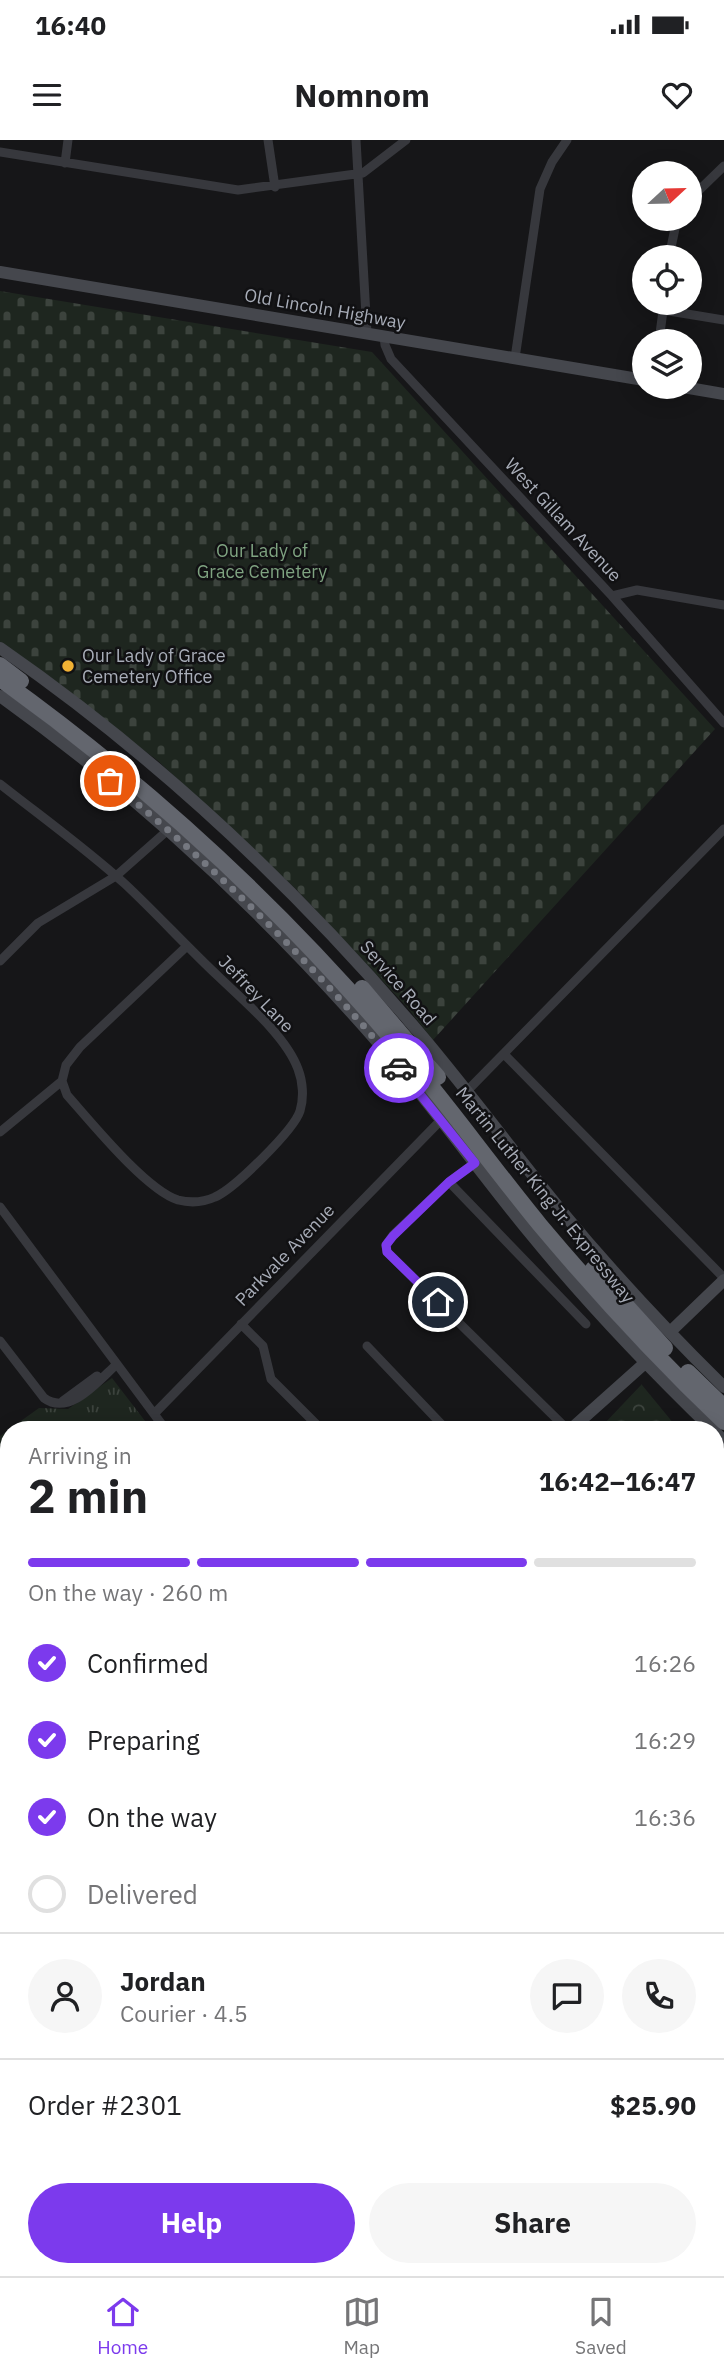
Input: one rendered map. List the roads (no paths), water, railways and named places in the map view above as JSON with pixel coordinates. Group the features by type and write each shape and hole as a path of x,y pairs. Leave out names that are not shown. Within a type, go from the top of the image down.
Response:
{"highway":[{"name":"Martin Luther King Jr. Expressway","path":"0,665 144,776 294,915 402,1033 597,1274 673,1357 724,1407"},
{"name":"Martin Luther King Jr. Expressway","path":"0,679 102,756 171,814 238,875 302,939 393,1040 589,1282 723,1421"}],"street":[{"path":"65,163 68,140"},
{"path":"268,140 275,187"},
{"path":"356,140 367,333"},
{"path":"0,152 238,190 357,174 371,169 406,140"},
{"path":"515,358 540,189 552,162 567,140"},
{"path":"702,187 724,166"},
{"name":"Old Lincoln Highway","path":"0,272 632,378"},
{"path":"701,315 724,320"},
{"name":"West Gillam Avenue","path":"384,336 391,359 612,596 724,723"},
{"path":"702,390 724,394"},
{"path":"612,596 637,590 724,605"},
{"name":"Service Road","path":"0,648 117,736 255,857 367,972 467,1091 583,1237 724,1387"},
{"path":"0,696 93,766 168,830 300,957 383,1049 553,1262 645,1363 704,1421"},
{"name":"Jeffrey Lane","path":"0,784 116,877 273,1032 295,1060 300,1073 303,1097 300,1111 288,1130 237,1181 220,1194 203,1201 183,1201 166,1194 147,1180 67,1095 62,1081"},
{"path":"467,1091 724,829"},
{"path":"0,961 47,916 116,877 168,830"},
{"path":"0,1132 62,1081 66,1065 80,1047 187,946"},
{"path":"505,1054 724,1279 670,1332"},
{"name":"Parkvale Avenue","path":"154,1414 441,1120"},
{"path":"475,1163 449,1182 393,1236 386,1245 387,1252 560,1421"},
{"path":"449,1182 586,1324"},
{"path":"0,1207 159,1421"},
{"path":"241,1324 263,1346 271,1379 313,1421"},
{"path":"0,1341 44,1398 59,1404 117,1364"},
{"path":"368,1346 439,1421"},
{"path":"579,1421 645,1363"}],"place":[{"name":"Our Lady of Grace Cemetery Office","path":"68,666"}],"park label":[{"name":"Our Lady of Grace Cemetery","path":"262,561"}]}
